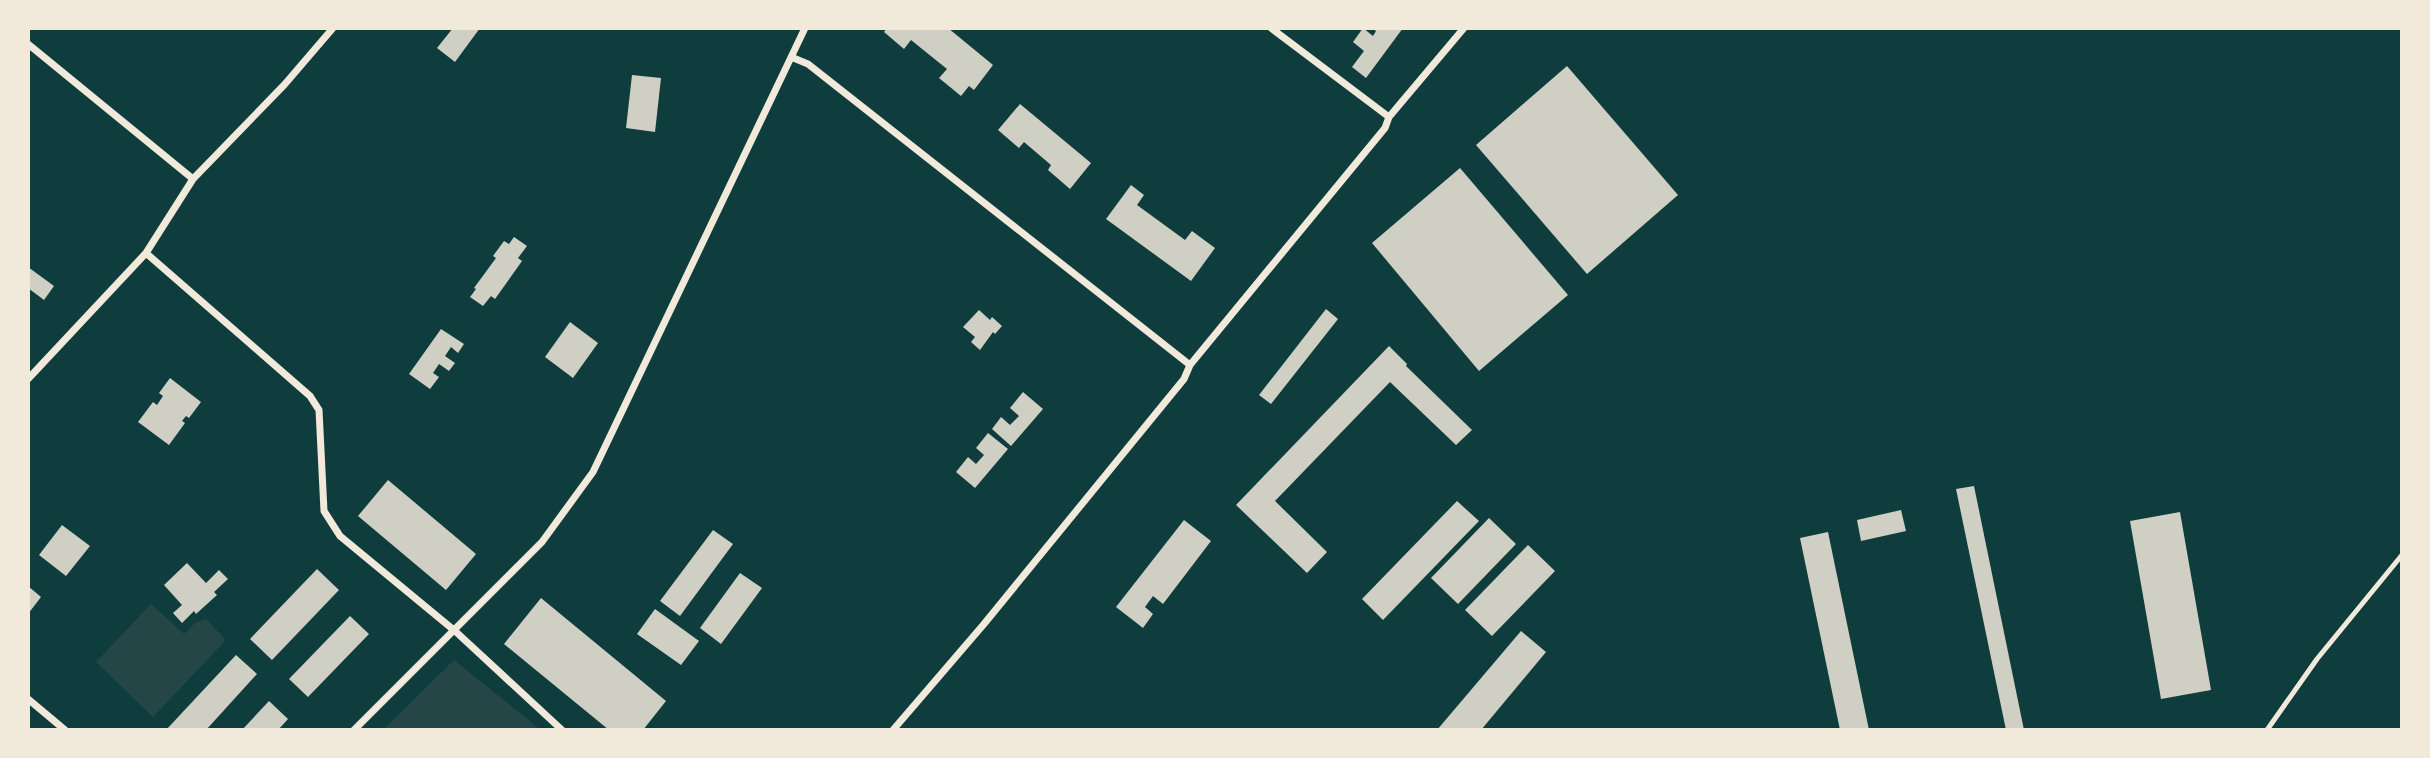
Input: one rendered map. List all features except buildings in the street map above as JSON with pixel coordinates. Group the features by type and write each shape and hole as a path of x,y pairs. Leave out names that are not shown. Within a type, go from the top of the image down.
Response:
{"street":[{"path":"28,379 146,253 193,179 285,84 333,28"},
{"path":"354,730 542,542 593,472 805,28"},
{"path":"1272,28 1389,117"},
{"path":"893,730 984,624 1167,400 1184,379 1190,365 1464,28"},
{"path":"28,44 193,179"},
{"path":"791,57 808,64 1190,365"},
{"path":"146,253 310,396 320,410 324,510 340,536 455,631 562,730"},
{"path":"28,699 65,730"}],"lane":[{"path":"2267,730 2318,659 2402,555"}],"shaded area":[{"path":"151,604 184,634 195,623 206,619 226,640 153,717 96,662"},
{"path":"454,660 541,730 383,730"}]}
